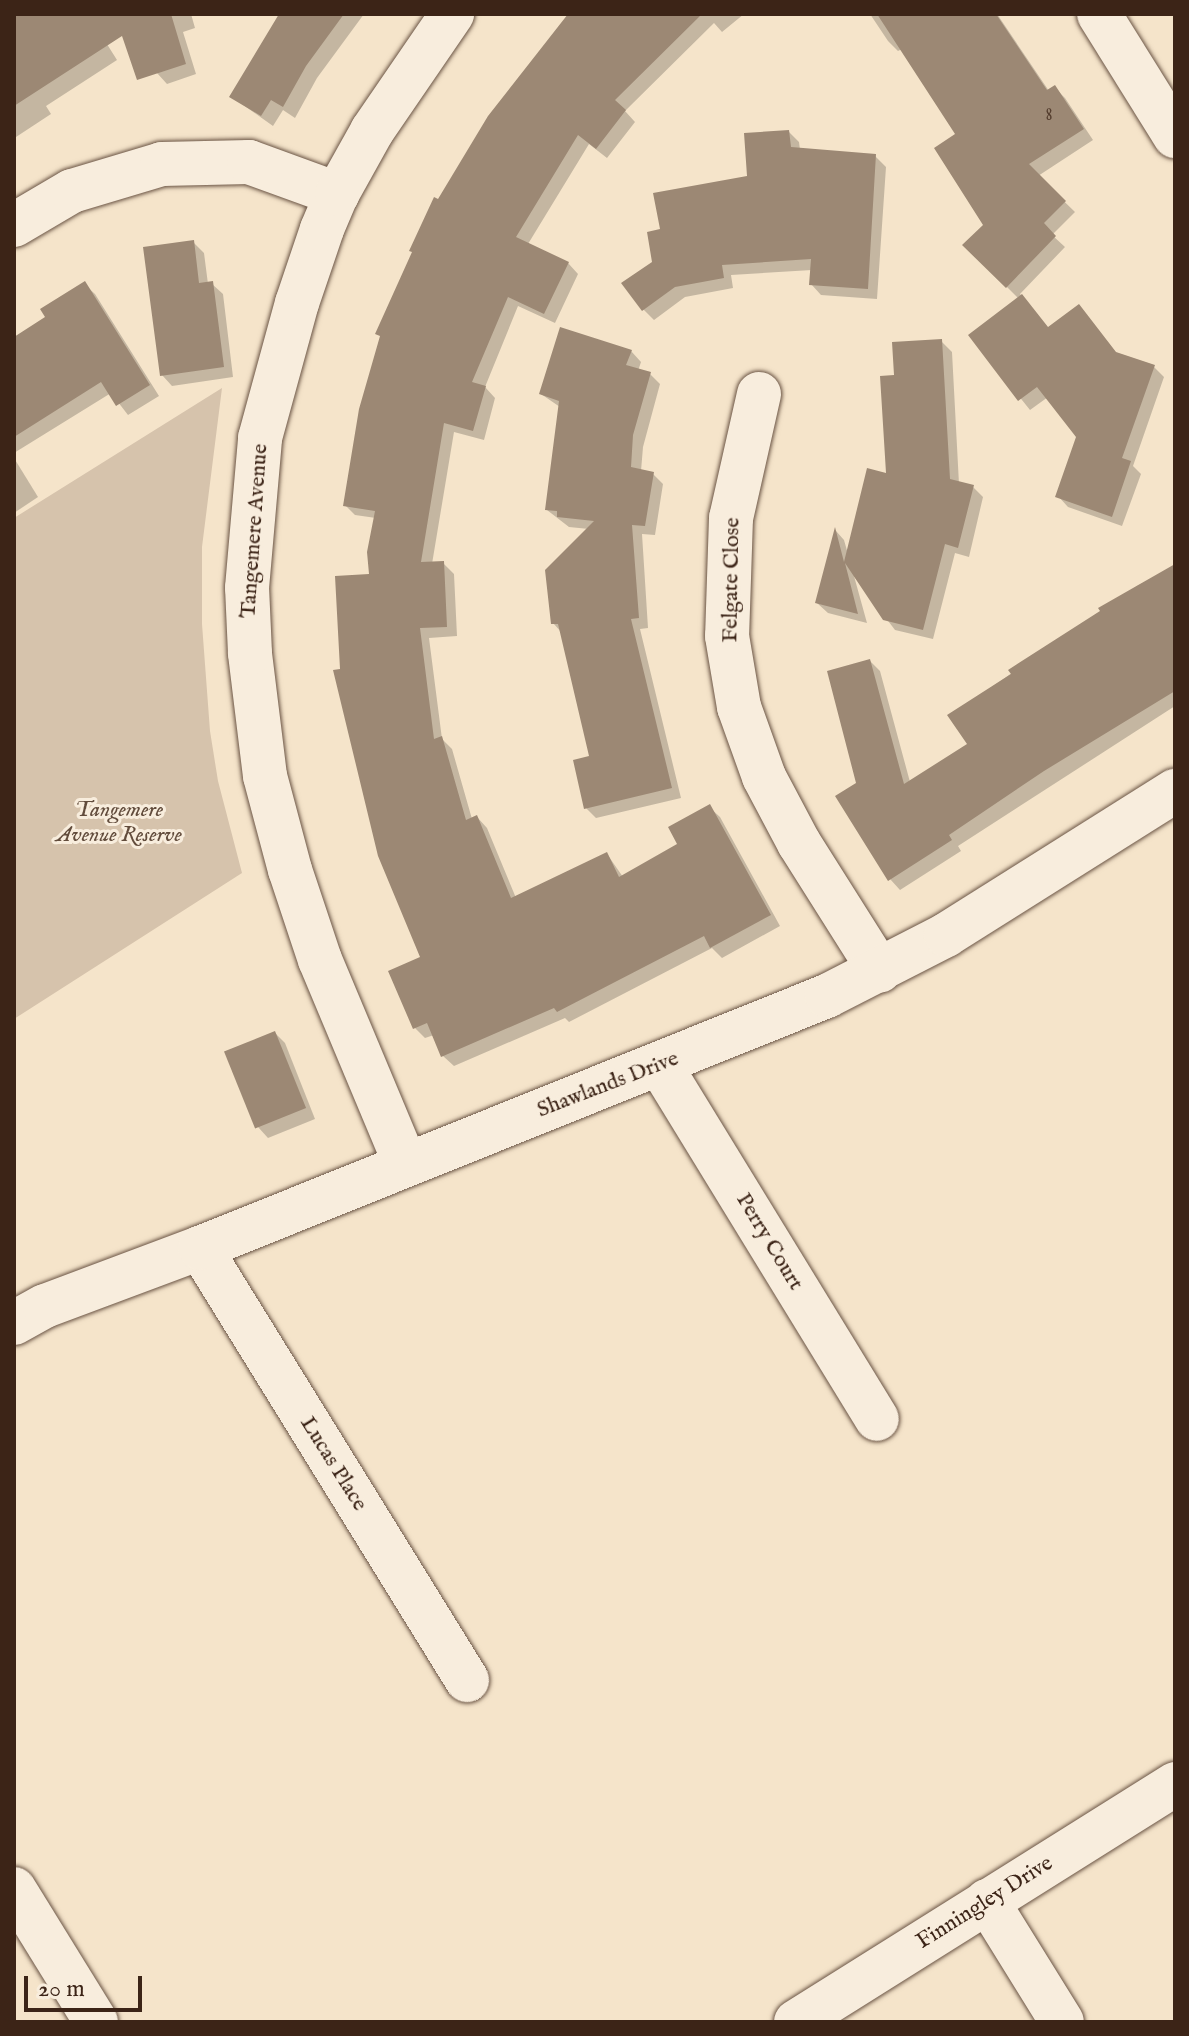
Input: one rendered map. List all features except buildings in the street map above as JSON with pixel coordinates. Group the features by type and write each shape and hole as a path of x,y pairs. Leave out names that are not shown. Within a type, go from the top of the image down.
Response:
{"street":[{"name":"Tangemere Avenue","path":"405,1163 320,960 290,870 265,776 250,653 247,588 260,438 297,303 337,194 372,131 452,14"},
{"path":"1099,14 1175,136"},
{"path":"14,225 72,191 162,164 249,162 337,194"},
{"name":"Felgate Close","path":"759,394 731,518 727,636 739,707 764,777 799,843 880,971"},
{"name":"Shawlands Drive","path":"14,1323 45,1306 200,1248 405,1163 660,1065 880,971 946,935 1175,791"},
{"name":"Perry Court","path":"660,1065 877,1419"},
{"name":"Lucas Place","path":"200,1248 467,1680"},
{"name":"Finningley Drive","path":"796,2022 1175,1784"},
{"path":"987,1901 1062,2022"},
{"path":"19,1909 96,2022"}],"green space":[{"name":"Tangemere Avenue Reserve","path":"222,388 202,547 202,624 210,731 218,781 242,873 14,1019 14,518"}]}
